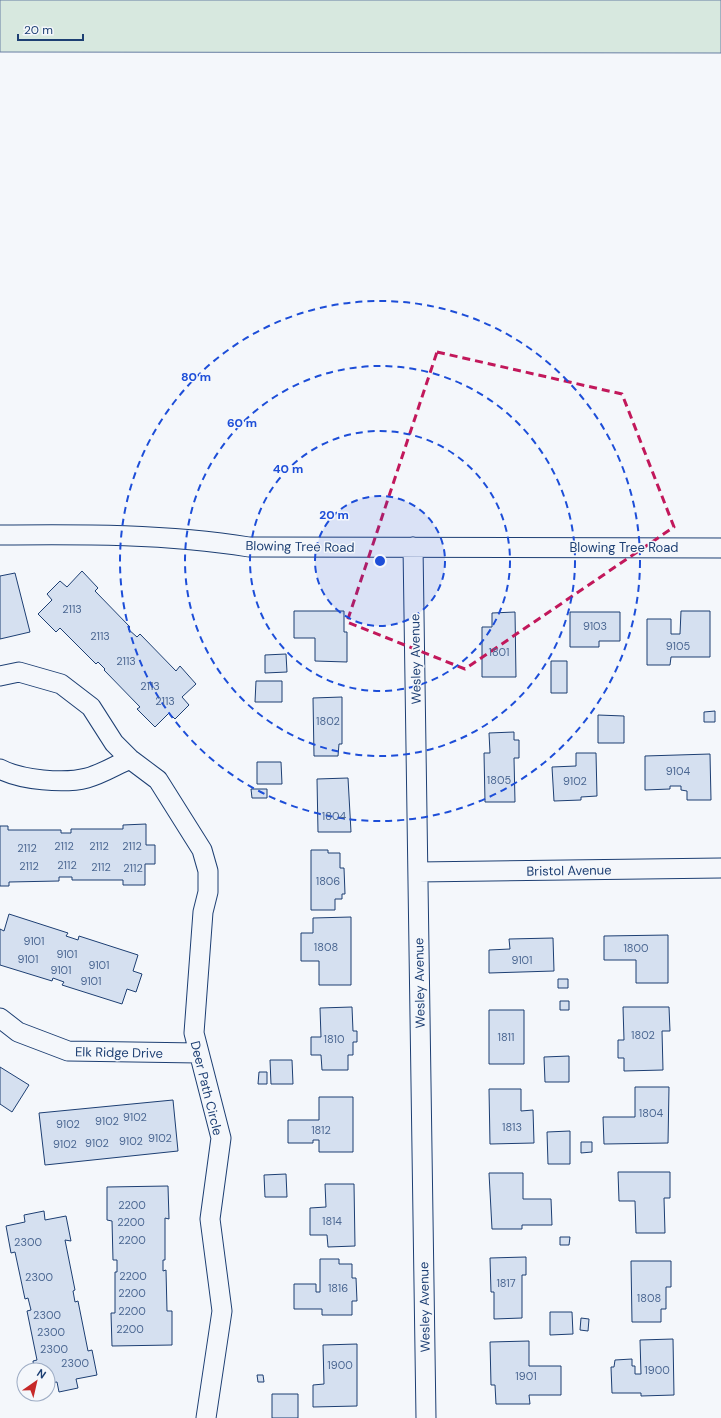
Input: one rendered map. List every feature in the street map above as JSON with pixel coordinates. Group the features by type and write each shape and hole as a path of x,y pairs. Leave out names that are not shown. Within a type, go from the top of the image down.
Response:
{"street":[{"name":"Blowing Tree Road","path":"0,535 67,534 138,536 203,540 249,547 721,548"},
{"name":"Wesley Avenue","path":"413,547 426,1418"},
{"name":"Deer Path Circle","path":"0,676 19,672 61,684 91,707 114,743 130,759 158,780 202,850 208,870 208,892 203,912 194,1033 221,1138 210,1219 222,1311 206,1418"},
{"path":"0,769 11,775 55,781 87,778 130,759"},
{"name":"Bristol Avenue","path":"418,872 721,868"},
{"name":"Elk Ridge Drive","path":"0,1018 18,1032 68,1051 198,1053"}],"highlighted area":[{"path":"437,352 622,394 674,527 465,669 347,622"}],"shaded area":[{"path":"0,0 721,0 721,53 0,52"}],"building":[{"path":"82,571 98,588 95,591 130,627 128,629 137,637 140,634 176,671 180,666 196,684 182,697 189,705 175,719 169,713 155,727 137,709 140,707 98,662 96,664 60,628 56,632 38,614 52,600 47,594 60,581 67,587"},
{"path":"15,573 30,632 0,639 0,576"},
{"path":"294,611 344,611 344,632 347,632 347,662 315,661 315,638 294,638"},
{"path":"681,611 710,611 710,657 671,657 670,665 647,665 647,619 671,619 671,634 680,634"},
{"path":"515,612 516,677 482,677 482,627 492,627 492,613"},
{"path":"570,612 620,612 620,641 599,641 599,647 570,647"},
{"path":"286,654 287,672 265,673 265,655"},
{"path":"551,661 567,661 567,693 551,693"},
{"path":"256,681 282,681 282,702 255,702"},
{"path":"342,697 342,744 339,744 338,756 314,756 313,698"},
{"path":"715,711 715,722 704,722 704,712"},
{"path":"598,715 624,716 624,743 598,743"},
{"path":"514,732 514,740 519,740 519,758 514,758 515,802 485,802 484,753 490,753 489,733"},
{"path":"576,753 596,753 597,796 581,797 581,800 554,801 552,767 576,766"},
{"path":"710,754 711,800 687,800 687,791 681,790 681,786 670,786 670,789 645,790 645,756"},
{"path":"257,762 281,762 282,784 257,784"},
{"path":"348,778 351,832 318,832 317,779"},
{"path":"251,789 267,789 267,798 252,798"},
{"path":"146,824 146,845 155,845 155,864 145,864 145,885 123,885 123,880 72,880 72,877 59,877 59,881 9,882 9,886 0,886 0,826 8,826 8,830 61,830 61,833 71,833 71,829 123,829 123,825"},
{"path":"311,850 328,850 328,853 340,853 340,868 344,868 345,894 342,894 342,899 335,899 335,910 311,910"},
{"path":"9,914 68,933 66,936 78,940 79,936 138,955 133,971 142,974 136,992 127,989 122,1004 62,985 64,982 53,978 52,981 0,965 0,929 4,931"},
{"path":"351,917 351,985 319,985 319,961 301,961 301,933 313,933 313,918"},
{"path":"668,935 668,983 636,983 636,960 604,960 604,936"},
{"path":"553,938 554,971 489,973 489,950 510,949 509,939"},
{"path":"558,979 568,979 568,988 558,988"},
{"path":"560,1001 569,1001 569,1010 560,1010"},
{"path":"352,1007 353,1031 357,1031 357,1042 353,1042 353,1055 348,1055 348,1070 322,1070 321,1055 311,1055 311,1037 321,1037 320,1008"},
{"path":"623,1007 669,1007 670,1031 662,1031 663,1070 624,1071 624,1058 618,1058 618,1040 624,1040"},
{"path":"489,1010 524,1010 524,1064 489,1064"},
{"path":"569,1056 569,1082 545,1082 544,1057"},
{"path":"270,1060 292,1060 293,1084 271,1084"},
{"path":"0,1067 29,1085 12,1112 0,1104"},
{"path":"259,1072 267,1072 267,1084 258,1084"},
{"path":"635,1087 669,1087 668,1143 604,1144 603,1117 635,1117"},
{"path":"489,1089 521,1089 521,1111 533,1110 534,1143 490,1144"},
{"path":"319,1097 353,1097 353,1152 319,1152 319,1140 313,1140 313,1143 288,1143 288,1120 319,1120"},
{"path":"173,1100 178,1151 45,1165 39,1113"},
{"path":"570,1131 570,1164 548,1164 547,1132"},
{"path":"581,1142 592,1142 592,1152 581,1153"},
{"path":"618,1172 670,1172 670,1198 664,1198 665,1233 636,1233 635,1201 619,1201"},
{"path":"489,1173 523,1173 523,1199 551,1199 552,1225 522,1225 522,1229 492,1229"},
{"path":"286,1174 287,1197 265,1197 264,1175"},
{"path":"325,1184 354,1184 355,1246 328,1247 327,1235 310,1235 310,1208 326,1207"},
{"path":"168,1186 169,1219 165,1218 165,1260 163,1260 163,1271 166,1270 167,1311 172,1311 172,1345 112,1346 111,1313 115,1313 115,1272 117,1272 117,1260 113,1260 112,1221 107,1220 107,1187"},
{"path":"44,1211 45,1220 66,1216 71,1241 65,1240 75,1290 73,1291 75,1302 78,1301 88,1351 92,1350 97,1375 76,1379 78,1388 59,1392 56,1382 56,1362 33,1362 37,1360 27,1311 31,1310 28,1298 25,1299 15,1252 11,1253 6,1226 25,1222 24,1215"},
{"path":"560,1237 570,1237 569,1245 560,1245"},
{"path":"526,1257 526,1275 522,1275 522,1318 494,1319 494,1292 491,1292 490,1258"},
{"path":"320,1259 339,1259 339,1264 352,1264 352,1278 356,1278 357,1301 352,1301 352,1315 322,1315 322,1309 294,1309 294,1284 316,1284 316,1292 320,1292"},
{"path":"631,1261 671,1261 671,1287 666,1287 666,1309 661,1309 661,1322 632,1322"},
{"path":"550,1312 572,1312 573,1334 550,1335"},
{"path":"581,1318 589,1319 588,1331 580,1330"},
{"path":"673,1339 674,1395 641,1396 641,1393 612,1393 611,1367 614,1367 615,1360 632,1359 632,1366 635,1366 635,1374 641,1374 640,1340"},
{"path":"529,1341 529,1366 561,1366 561,1395 529,1395 530,1404 496,1404 495,1385 491,1385 490,1342"},
{"path":"357,1344 357,1406 313,1407 313,1385 324,1384 323,1345"},
{"path":"257,1375 263,1375 264,1382 258,1382"},
{"path":"272,1394 298,1394 298,1418 272,1418"}]}
